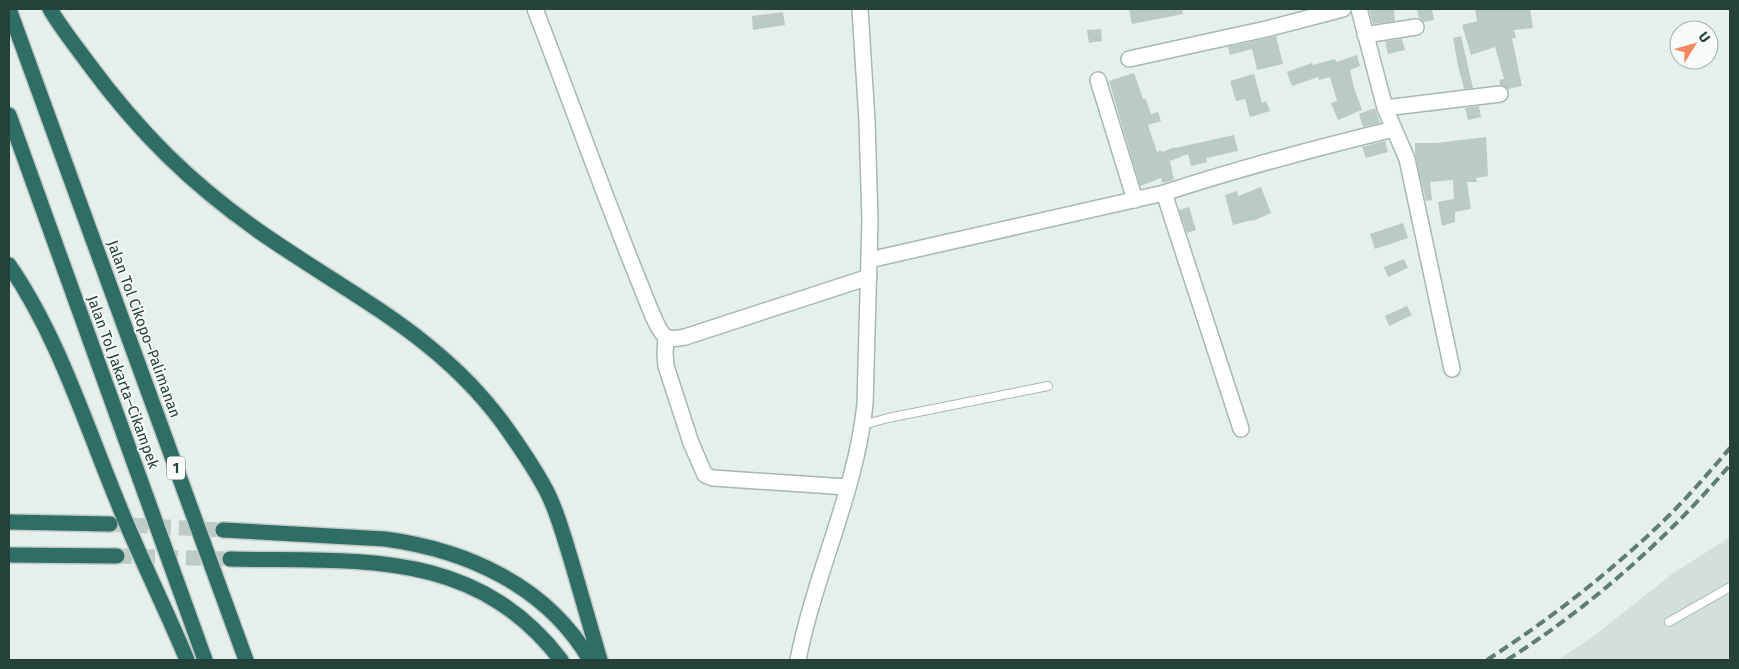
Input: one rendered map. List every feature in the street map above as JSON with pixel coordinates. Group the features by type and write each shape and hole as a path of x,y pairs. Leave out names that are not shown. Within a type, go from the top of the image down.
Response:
{"highway":[{"name":"Jalan Tol Cikopo–Palimanan","path":"10,9 246,660"},
{"path":"50,9 108,90 170,160 205,190 261,233 318,271 365,299 427,343 452,365 482,397 512,435 549,497 566,543 600,660"},
{"name":"Jalan Tol Jakarta–Cikampek","path":"9,115 205,660"},
{"path":"9,264 24,287 50,336 119,506 187,660"},
{"path":"9,522 110,524"},
{"path":"223,530 384,539 411,543 458,555 478,563 522,588 561,622 590,660"},
{"path":"9,555 117,556"},
{"path":"230,559 361,562 386,564 430,572 476,589 516,614 534,630 560,660"}],"street":[{"path":"535,9 627,252 651,312 660,331 666,337 684,337 869,278"},
{"path":"798,660 808,613 854,466 862,425 867,377 869,260 867,121 860,9"},
{"path":"1129,59 1266,29 1343,9"},
{"path":"1359,9 1385,108 1407,159 1452,369"},
{"path":"1365,35 1416,27"},
{"path":"1098,80 1136,200"},
{"path":"1385,108 1500,94"},
{"path":"869,260 1136,200 1297,153 1394,129"},
{"path":"1164,193 1241,429"},
{"path":"666,337 666,366 705,475 712,478 847,487"}],"lane":[{"path":"862,425 888,418 1048,386"},
{"path":"1670,622 1730,587"}],"shaded area":[{"path":"1730,537 1730,660 1558,660 1594,636 1672,574"}],"building":[{"path":"1129,9 1182,9 1183,14 1132,24"},
{"path":"1369,9 1394,9 1395,21 1373,24"},
{"path":"1417,9 1432,9 1434,20 1424,22 1419,18"},
{"path":"1475,9 1530,9 1533,28 1514,30 1516,38 1512,38 1522,86 1508,89 1500,85 1499,80 1504,79 1495,47 1471,55 1462,25 1477,21"},
{"path":"783,12 785,25 753,30 752,16"},
{"path":"1101,29 1102,41 1089,43 1087,30"},
{"path":"1276,36 1283,64 1257,70 1252,49 1230,55 1228,47"},
{"path":"1461,36 1473,88 1464,89 1458,66 1453,38"},
{"path":"1402,39 1405,50 1388,54 1385,41"},
{"path":"1357,55 1360,66 1350,70 1362,110 1338,120 1331,103 1337,101 1330,77 1319,80 1318,77 1292,86 1287,72 1312,63 1313,65 1335,59 1336,62"},
{"path":"1134,73 1143,99 1146,99 1151,114 1158,112 1161,121 1148,125 1157,152 1234,135 1238,151 1206,158 1207,162 1191,166 1188,154 1170,161 1174,180 1162,183 1161,178 1140,186 1109,81"},
{"path":"1254,74 1262,103 1266,101 1270,111 1250,117 1245,99 1236,101 1230,81"},
{"path":"1479,106 1481,117 1468,120 1465,108"},
{"path":"1375,108 1380,123 1363,127 1359,114"},
{"path":"1486,137 1488,176 1476,178 1477,182 1467,182 1471,209 1455,212 1455,222 1442,226 1438,202 1454,199 1453,180 1430,182 1432,200 1426,201 1415,154 1415,143 1436,143"},
{"path":"1385,141 1388,152 1366,158 1362,147"},
{"path":"1261,187 1271,213 1253,221 1233,225 1225,195 1237,191 1238,196"},
{"path":"1189,207 1196,230 1187,233 1179,210"},
{"path":"1403,223 1408,238 1375,249 1370,234"},
{"path":"1404,259 1408,268 1388,277 1384,267"},
{"path":"1407,306 1412,315 1389,326 1385,316"}],"tunnel":[{"path":"110,524 223,530"},
{"path":"117,556 230,559"}],"railway":[{"path":"1487,660 1553,614 1615,565 1675,510 1730,448"},
{"path":"1507,660 1568,618 1626,571 1680,520 1730,465"}]}
